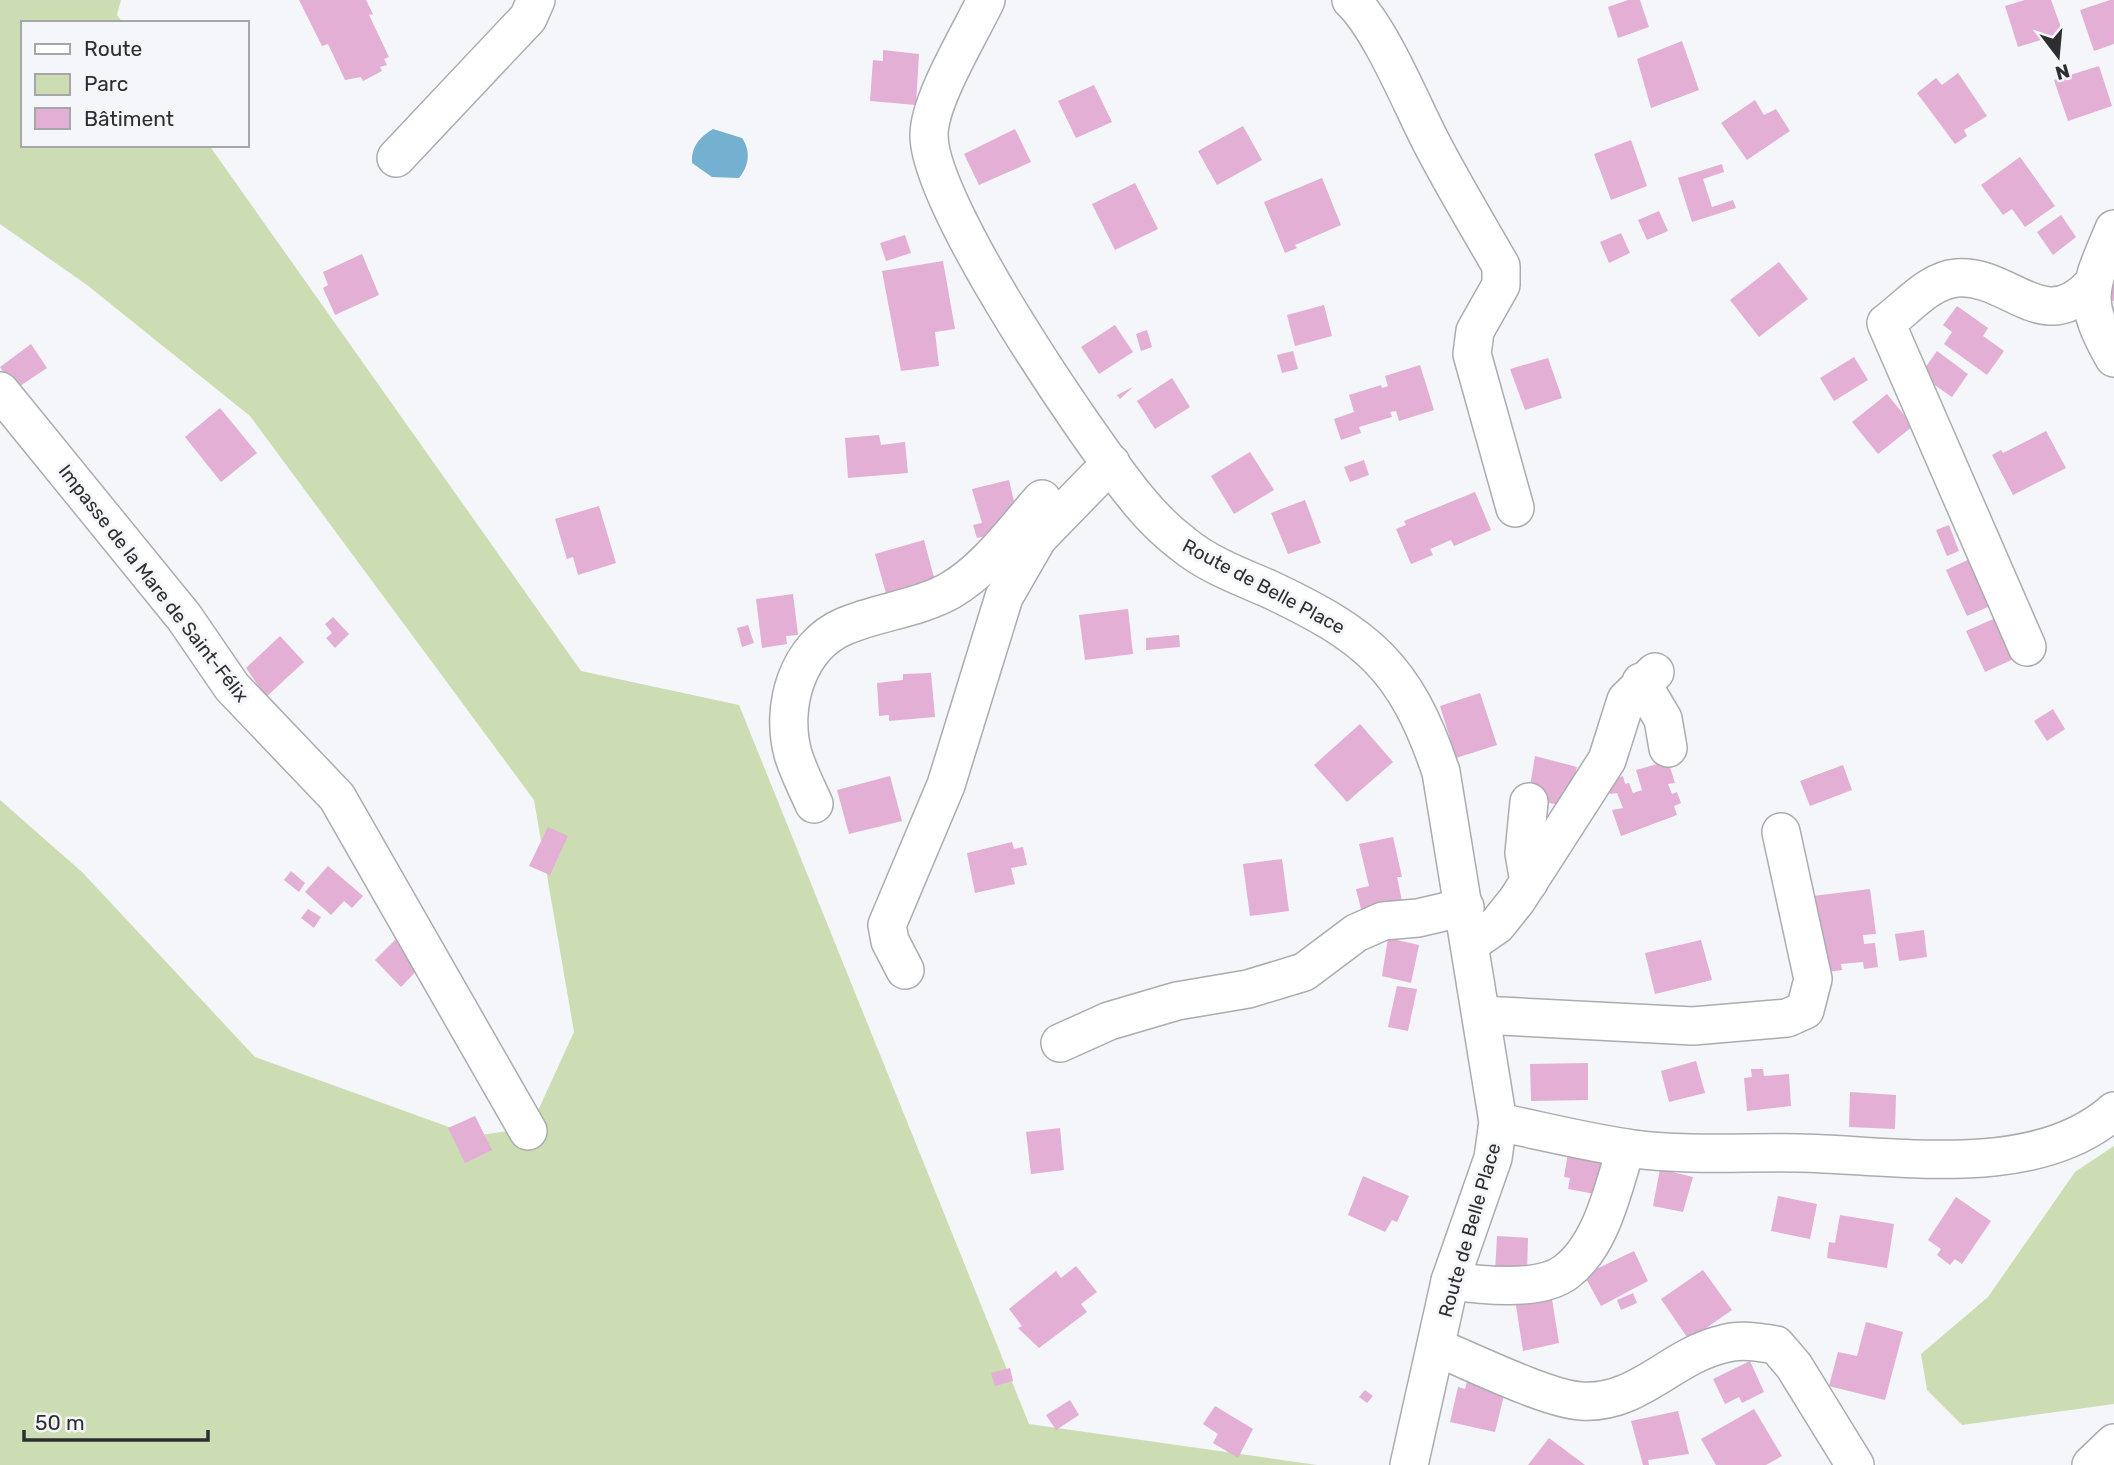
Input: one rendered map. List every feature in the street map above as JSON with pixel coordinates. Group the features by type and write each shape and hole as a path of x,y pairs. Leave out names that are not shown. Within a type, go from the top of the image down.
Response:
{"street":[{"path":"396,158 528,18 536,0"},
{"name":"Route de Belle Place","path":"986,0 935,104 928,132 929,152 972,247 1102,471 1137,499 1186,547 1338,624 1378,654 1426,727 1441,772 1471,943 1498,1122 1493,1158 1450,1281 1409,1465"},
{"path":"1351,0 1359,7 1390,60 1434,148 1501,266 1501,285 1475,331 1472,354 1515,508"},
{"path":"2027,647 1885,323 1935,284 1958,277 1984,282 2039,305 2060,307 2078,299 2091,286 2114,229"},
{"path":"2091,286 2093,312 2114,358"},
{"name":"Impasse de la Mare de Saint-Félix","path":"0,391 184,617 232,687 337,797 527,1131"},
{"path":"814,804 793,753 790,721 792,686 804,659 842,627 948,592 972,576 1042,499 1077,479 1102,471"},
{"path":"905,970 890,941 887,925 946,785 1004,597 1038,538 1102,471"},
{"path":"1471,943 1497,925 1529,882 1606,760 1626,700 1648,677 1663,719 1668,748"},
{"path":"1529,802 1524,853 1529,882"},
{"path":"1482,1015 1693,1026 1787,1018 1805,1010 1813,979 1781,832"},
{"path":"1060,1044 1109,1021 1177,1001 1248,989 1304,972 1356,933 1383,920 1418,918 1465,907"},
{"path":"1498,1122 1626,1148 1820,1153 1952,1162 2049,1146 2103,1121 2114,1111"},
{"path":"1450,1281 1497,1286 1532,1282 1566,1273 1583,1253 1600,1224 1626,1148"},
{"path":"1436,1347 1549,1392 1580,1401 1631,1393 1694,1356 1722,1344 1752,1340 1776,1345 1794,1366 1855,1465"},
{"path":"2091,1465 2114,1443"}],"green space":[{"path":"0,0 121,0 117,15 122,21 21,21 21,147 210,147 581,671 739,705 1029,1424 1317,1465 0,1465 0,800 82,872 255,1057 474,1136 530,1128 574,1032 534,800 250,416 87,285 0,224"},
{"path":"2114,1146 2114,1404 1962,1425 1927,1390 1921,1354 1988,1297 2075,1172"}],"water":[{"path":"713,129 742,138 745,143 748,158 739,178 712,177 692,163 697,143"}],"building":[{"path":"299,0 366,0 373,14 369,15 389,57 384,59 387,65 380,67 382,71 363,81 361,77 345,80 328,44 322,46"},
{"path":"1628,0 1640,0 1649,27 1618,38 1608,7"},
{"path":"2025,0 2051,0 2063,33 2018,47 2005,6"},
{"path":"2114,0 2114,44 2094,51 2080,10"},
{"path":"1682,41 1699,90 1651,108 1637,59"},
{"path":"883,50 919,54 916,105 870,101 873,60 883,61"},
{"path":"2099,66 2112,106 2068,121 2054,80"},
{"path":"1958,73 1987,116 1964,130 1967,136 1955,144 1917,93 1936,78 1942,85"},
{"path":"1094,85 1112,122 1076,138 1058,101"},
{"path":"1755,100 1764,115 1776,109 1790,131 1747,160 1721,123"},
{"path":"1243,126 1262,160 1217,185 1198,151"},
{"path":"1015,129 1031,162 979,185 964,154"},
{"path":"1631,140 1647,186 1611,200 1594,154"},
{"path":"2020,157 2055,206 2025,227 2012,209 2003,215 1981,185"},
{"path":"1722,164 1724,172 1703,179 1712,207 1733,200 1736,208 1692,222 1678,178"},
{"path":"1322,178 1341,225 1295,245 1297,248 1285,253 1264,202"},
{"path":"1135,183 1158,229 1115,250 1092,204"},
{"path":"1659,211 1668,231 1647,240 1638,220"},
{"path":"2061,215 2076,237 2053,255 2037,232"},
{"path":"1621,233 1630,253 1609,263 1600,242"},
{"path":"905,235 911,253 886,261 880,243"},
{"path":"362,254 379,295 335,315 323,288 328,285 323,272"},
{"path":"943,261 955,329 935,332 939,366 901,371 882,271"},
{"path":"1779,262 1808,299 1759,337 1730,300"},
{"path":"2114,280 2114,301 2107,299"},
{"path":"1324,305 1332,336 1295,346 1287,315"},
{"path":"1957,306 1988,328 1983,336 2004,351 1987,375 1944,344 1952,332 1943,325"},
{"path":"1115,325 1133,352 1099,374 1081,347"},
{"path":"1147,330 1152,347 1141,351 1136,334"},
{"path":"31,344 47,368 14,390 0,367"},
{"path":"1293,351 1298,369 1282,373 1277,355"},
{"path":"1937,351 1968,374 1952,397 1920,375"},
{"path":"1854,357 1868,380 1834,401 1820,378"},
{"path":"1548,358 1562,398 1525,410 1510,369"},
{"path":"1420,365 1434,410 1399,421 1396,411 1390,412 1392,417 1359,427 1361,433 1341,440 1334,419 1354,412 1349,395 1381,385 1382,388 1388,386 1385,376"},
{"path":"1172,378 1190,407 1155,429 1137,401"},
{"path":"1133,387 1120,399 1117,395"},
{"path":"1887,394 1913,426 1878,454 1852,422"},
{"path":"220,408 257,453 221,482 185,437"},
{"path":"2046,431 2066,468 2013,495 1992,455 2001,450 2003,453"},
{"path":"879,435 881,445 905,442 908,473 848,478 845,438"},
{"path":"1250,452 1274,490 1234,514 1211,476"},
{"path":"1364,460 1369,475 1350,482 1344,467"},
{"path":"1009,480 1017,514 1001,518 1004,532 977,538 973,525 982,523 972,489"},
{"path":"1475,492 1491,530 1454,546 1451,540 1430,549 1433,555 1411,564 1396,529 1406,525 1404,521"},
{"path":"1305,500 1321,543 1288,554 1271,513"},
{"path":"599,506 616,563 578,575 573,557 567,559 555,519"},
{"path":"1949,525 1959,551 1947,556 1936,530"},
{"path":"924,540 936,585 887,597 875,554"},
{"path":"1983,553 2004,600 1967,616 1946,570"},
{"path":"793,594 798,635 786,636 787,644 762,648 756,599"},
{"path":"1128,609 1133,654 1085,660 1079,615"},
{"path":"2000,616 2018,657 1985,672 1966,631"},
{"path":"333,617 349,634 335,648 326,638 332,633 325,624"},
{"path":"748,625 754,643 742,647 737,628"},
{"path":"1179,635 1180,647 1146,650 1146,638"},
{"path":"280,636 304,662 266,697 246,668"},
{"path":"931,673 935,717 889,721 889,715 879,716 877,683 903,680 903,674"},
{"path":"1480,693 1497,745 1456,758 1440,706"},
{"path":"2053,709 2065,729 2047,741 2034,721"},
{"path":"1360,724 1393,762 1347,802 1314,765"},
{"path":"1535,756 1577,767 1567,807 1528,798"},
{"path":"1668,761 1675,783 1668,784 1672,794 1677,792 1681,803 1674,806 1677,815 1621,836 1612,810 1623,808 1617,793 1610,794 1606,782 1623,776 1625,784 1629,783 1633,793 1642,790 1636,770"},
{"path":"1843,765 1852,790 1810,806 1800,781"},
{"path":"890,776 902,821 849,834 837,790"},
{"path":"548,827 568,836 550,875 529,866"},
{"path":"1393,837 1402,877 1397,877 1404,911 1364,921 1356,889 1369,886 1359,844"},
{"path":"1012,842 1014,849 1023,847 1027,865 1011,868 1015,884 975,893 967,853"},
{"path":"1282,859 1289,911 1250,916 1243,864"},
{"path":"328,866 363,896 352,908 344,901 331,915 305,892"},
{"path":"291,871 305,883 299,892 284,880"},
{"path":"1870,889 1876,934 1863,935 1864,944 1875,943 1878,967 1864,969 1863,962 1841,964 1842,970 1827,972 1821,922 1817,922 1813,896"},
{"path":"308,909 321,917 314,928 301,918"},
{"path":"1924,930 1927,957 1899,961 1895,934"},
{"path":"400,935 426,961 401,987 375,960"},
{"path":"1388,938 1419,945 1411,983 1382,976"},
{"path":"1701,940 1712,980 1655,994 1645,953"},
{"path":"1397,986 1417,989 1408,1031 1388,1027"},
{"path":"1696,1061 1705,1093 1669,1102 1661,1071"},
{"path":"1588,1063 1588,1100 1531,1101 1530,1064"},
{"path":"1751,1069 1763,1069 1764,1076 1789,1074 1791,1106 1747,1111 1744,1078 1752,1077"},
{"path":"1850,1092 1896,1095 1895,1129 1849,1127"},
{"path":"475,1116 492,1150 465,1163 448,1128"},
{"path":"1060,1128 1064,1170 1031,1174 1026,1132"},
{"path":"1568,1153 1602,1160 1595,1194 1568,1189 1570,1178 1564,1177"},
{"path":"1660,1169 1693,1177 1683,1212 1653,1206"},
{"path":"1363,1176 1409,1196 1397,1222 1392,1220 1385,1232 1348,1215"},
{"path":"1778,1196 1817,1204 1810,1239 1771,1231"},
{"path":"1956,1197 1991,1221 1962,1264 1955,1259 1950,1265 1937,1255 1941,1249 1928,1240"},
{"path":"1840,1215 1894,1224 1887,1268 1827,1258 1829,1242 1835,1243"},
{"path":"1497,1236 1528,1238 1527,1274 1495,1272"},
{"path":"1634,1251 1648,1281 1601,1306 1584,1275"},
{"path":"1076,1266 1097,1292 1081,1304 1087,1312 1039,1348 1018,1328 1022,1326 1009,1309 1056,1271 1061,1278"},
{"path":"1703,1270 1732,1310 1689,1340 1661,1299"},
{"path":"1551,1293 1559,1343 1523,1351 1515,1299"},
{"path":"1633,1293 1637,1303 1621,1310 1617,1300"},
{"path":"1866,1322 1903,1332 1885,1400 1829,1386 1838,1352 1857,1356"},
{"path":"1750,1361 1764,1392 1742,1403 1739,1397 1725,1404 1713,1379"},
{"path":"1010,1368 1013,1381 995,1386 991,1373"},
{"path":"1468,1378 1506,1387 1495,1432 1450,1422 1458,1387 1465,1389"},
{"path":"1365,1390 1373,1396 1367,1403 1359,1397"},
{"path":"1070,1400 1079,1415 1056,1430 1046,1415"},
{"path":"1215,1406 1253,1429 1238,1458 1213,1443 1218,1434 1203,1424"},
{"path":"1754,1409 1782,1456 1766,1465 1716,1465 1701,1439"},
{"path":"1678,1411 1689,1454 1648,1460 1649,1465 1643,1465 1631,1421"},
{"path":"1549,1438 1585,1465 1528,1465"}]}
